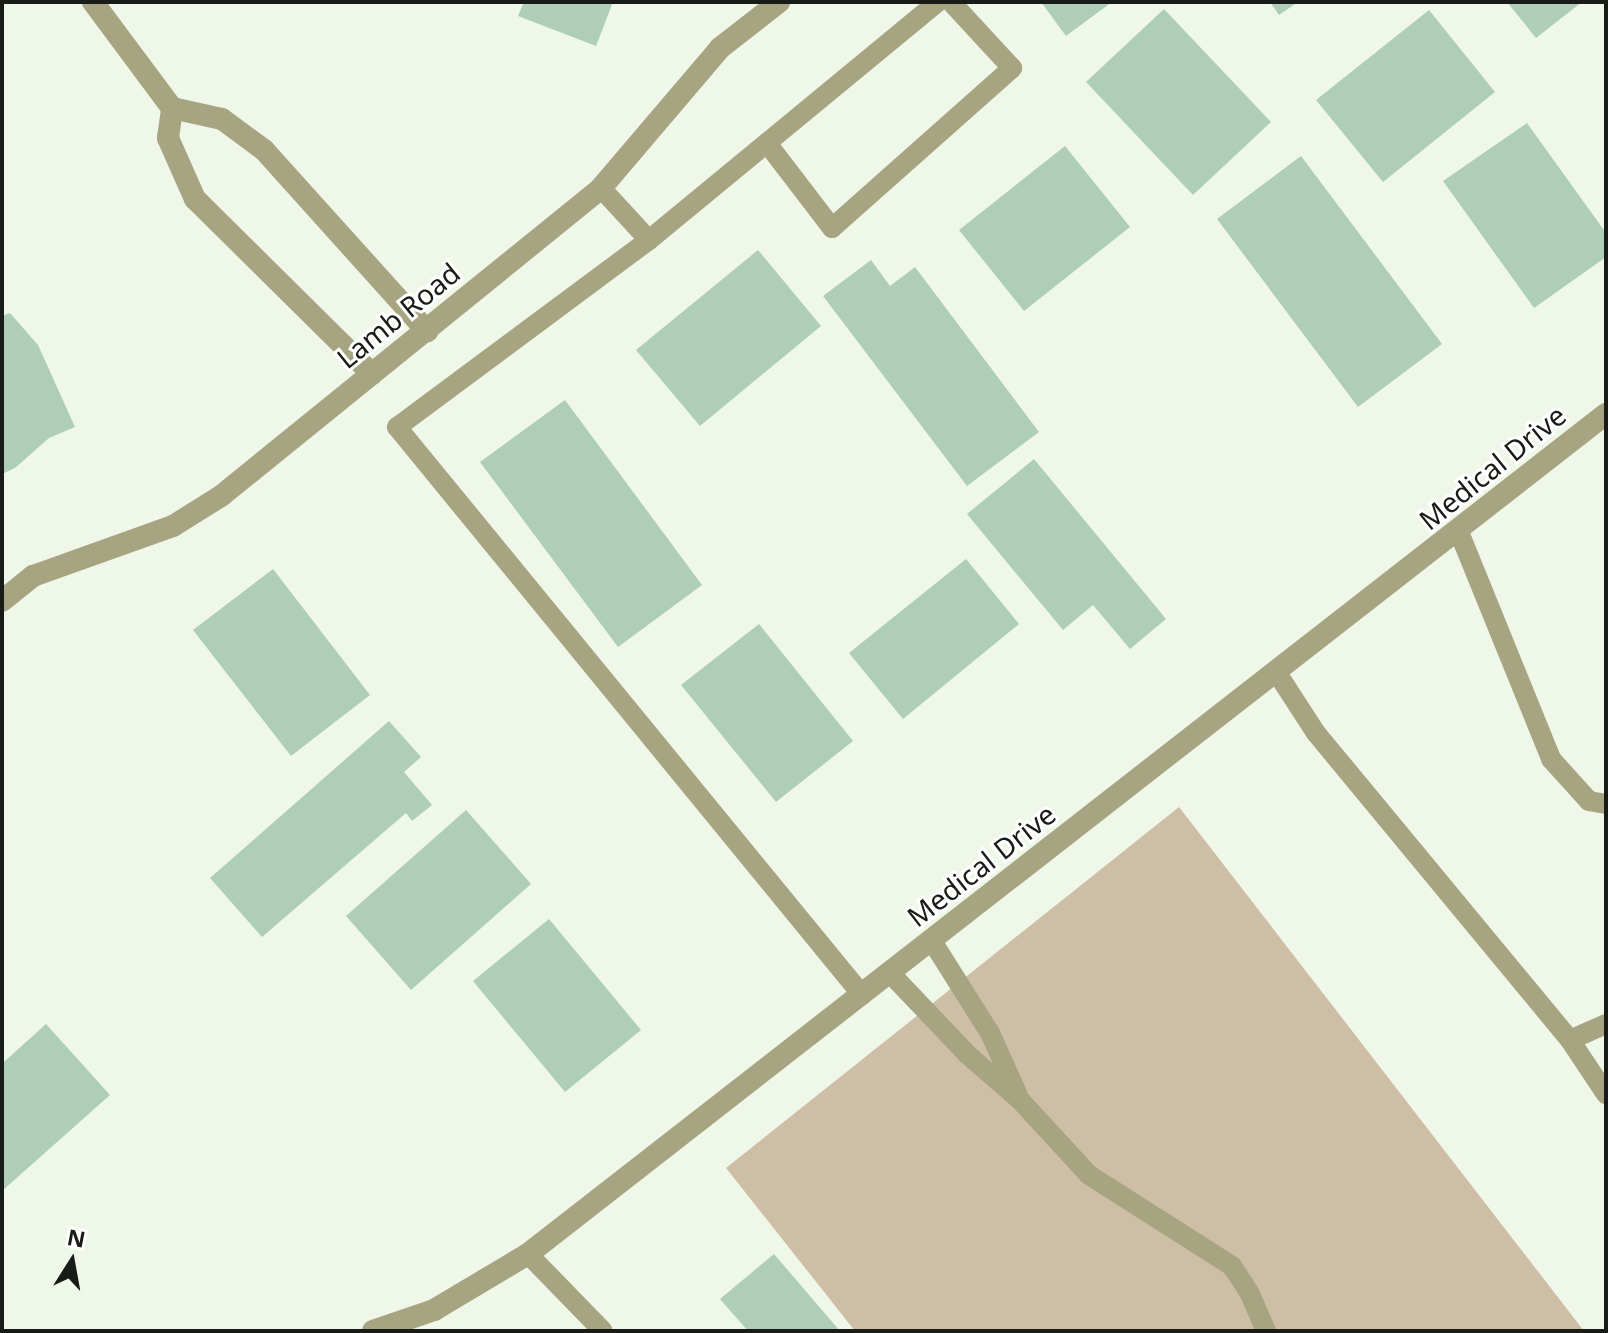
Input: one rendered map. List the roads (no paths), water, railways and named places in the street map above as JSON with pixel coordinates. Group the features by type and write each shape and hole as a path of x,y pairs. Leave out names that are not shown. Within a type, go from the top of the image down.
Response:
{"street":[{"path":"93,2 172,108 222,119 264,150 427,331"},
{"name":"Lamb Road","path":"2,601 33,576 185,518 221,496 601,188 720,48 779,2"},
{"path":"172,108 168,138 195,199 372,374"},
{"name":"Medical Drive","path":"373,1331 434,1310 528,1254 1459,532 1606,414"}],"lane":[{"path":"862,995 397,427 649,240 938,2"},
{"path":"767,143 832,228 1012,68 951,2"},
{"path":"601,188 649,240"},
{"path":"1459,532 1551,759 1589,801 1606,804"},
{"path":"1277,673 1316,733 1570,1040 1606,1094"},
{"path":"932,941 990,1033 1020,1100"},
{"path":"890,973 968,1055 1020,1100 1089,1175 1232,1266 1250,1294 1266,1331"},
{"path":"1570,1040 1606,1024"},
{"path":"528,1254 603,1331"}]}
